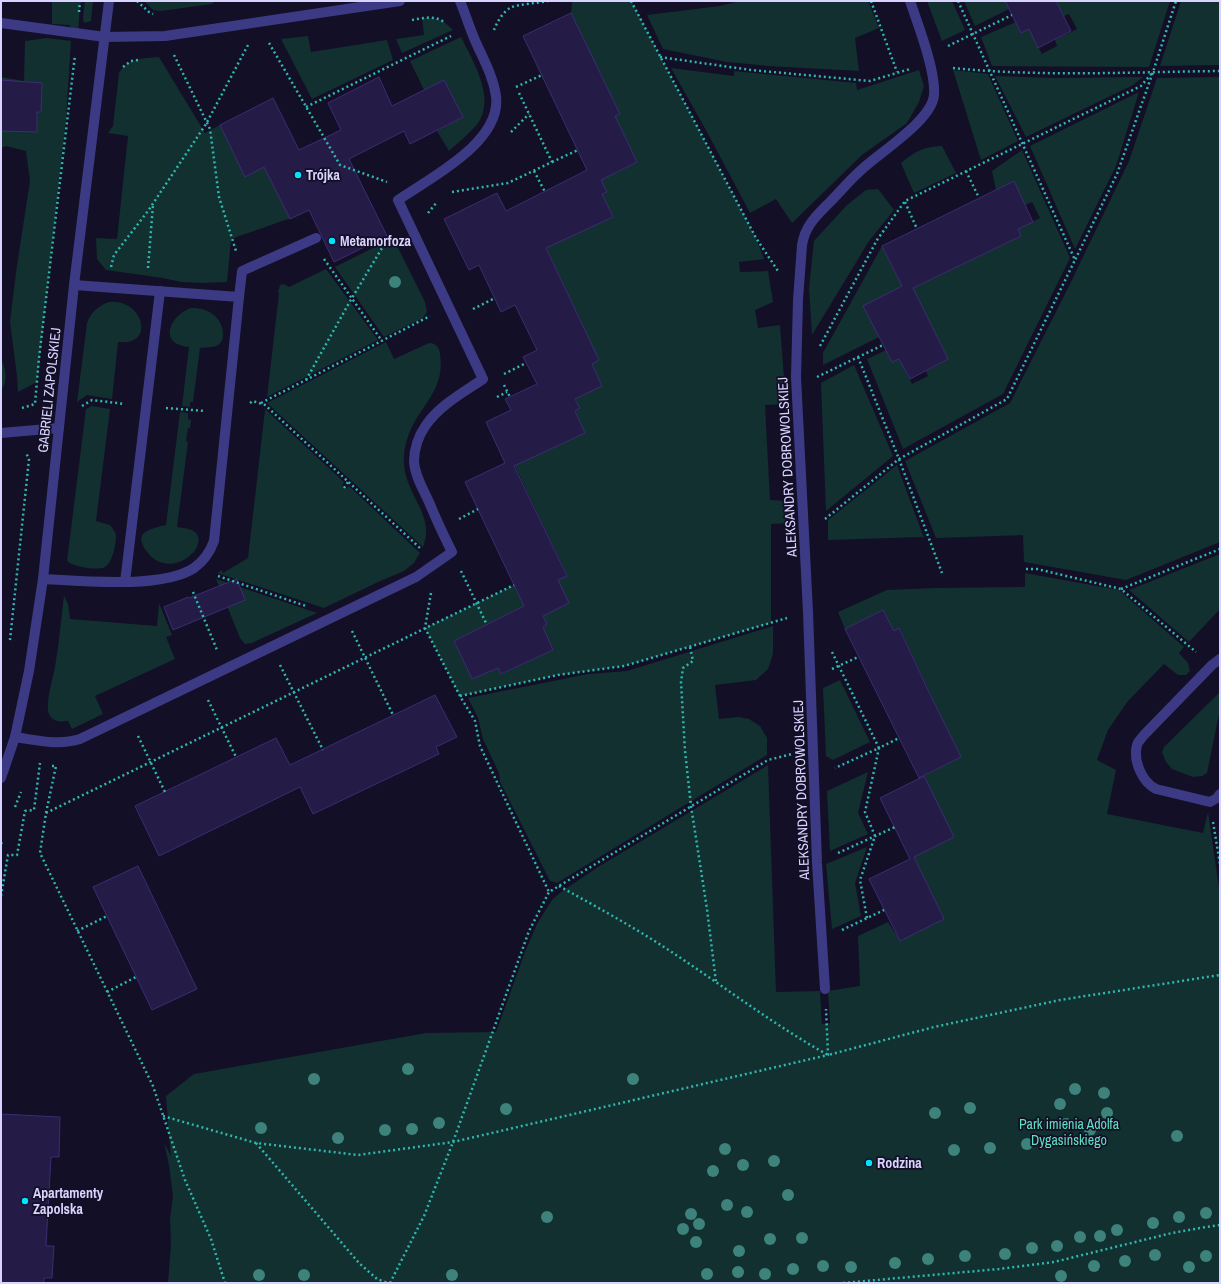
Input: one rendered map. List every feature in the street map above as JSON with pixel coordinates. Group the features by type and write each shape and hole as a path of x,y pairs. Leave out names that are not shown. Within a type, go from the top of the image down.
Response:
{"street":[{"name":"GABRIELI ZAPOLSKIEJ","path":"1,778 15,737 29,671 43,579 74,285 109,1"},
{"path":"1,23 105,37 165,36 400,1"},
{"path":"15,737 59,743 72,742 416,577 452,552 419,481 414,462 417,441 426,424 442,408 483,379 398,200 462,157 486,132 494,115 496,96 492,80 460,1"},
{"name":"ALEKSANDRY DOBROWOLSKIEJ","path":"825,989 796,377 798,300 803,237 811,221 859,171 918,123 931,106 934,96 934,85 927,56 910,1"},
{"path":"43,579 125,582 157,580 185,573 195,568 206,557 211,550 214,541 242,271 313,239"},
{"path":"74,285 239,297"},
{"path":"125,582 160,291"},
{"path":"1,433 59,428"},
{"path":"1216,662 1144,734 1138,742 1137,750 1140,770 1144,779 1156,789 1210,802 1217,798 1220,794"}],"path":[{"path":"35,404 66,119 78,34 80,1"},
{"path":"137,1 149,12 158,16"},
{"path":"494,31 496,24 511,7 548,1"},
{"path":"631,1 756,238 798,300"},
{"path":"871,1 897,72"},
{"path":"958,1 1075,260"},
{"path":"821,522 899,459 1006,399 1117,174 1176,1"},
{"path":"927,56 1012,15"},
{"path":"406,20 428,17 442,20 448,25"},
{"path":"306,107 456,34"},
{"path":"274,40 268,42 340,165 412,191"},
{"path":"107,287 114,255 153,204 207,121 249,44"},
{"path":"174,55 210,129 219,197 242,271"},
{"path":"660,57 751,70 870,81 897,72 916,68"},
{"path":"121,70 131,61 145,59"},
{"path":"951,67 990,71 1062,73 1220,71"},
{"path":"816,353 877,240 905,202 1141,86 1153,72"},
{"path":"516,87 542,75"},
{"path":"513,80 552,162"},
{"path":"447,192 508,183 578,150"},
{"path":"534,171 545,192"},
{"path":"966,171 979,198"},
{"path":"427,220 428,213 439,200"},
{"path":"905,202 917,229"},
{"path":"147,291 153,204"},
{"path":"313,239 382,341"},
{"path":"306,380 385,243"},
{"path":"469,311 495,298"},
{"path":"260,404 449,306"},
{"path":"816,371 816,377 883,345"},
{"path":"858,357 899,459 942,573"},
{"path":"500,376 526,363"},
{"path":"495,398 507,392"},
{"path":"92,400 227,413 253,401 265,405 436,563 425,628 460,696 475,721 480,746 549,892"},
{"path":"9,645 29,459 25,451"},
{"path":"344,488 348,482"},
{"path":"455,513 458,519"},
{"path":"1121,589 1220,549"},
{"path":"452,552 487,625"},
{"path":"195,568 340,614 365,657 393,715"},
{"path":"1026,569 1037,569 1121,589 1216,662"},
{"path":"185,573 224,669"},
{"path":"46,813 514,585"},
{"path":"460,696 558,675 624,666 808,612"},
{"path":"271,647 322,750"},
{"path":"690,647 694,661 683,668 681,682 685,751 690,806 707,909 716,982"},
{"path":"830,647 879,748 865,812 875,836 860,880 867,918 884,910"},
{"path":"811,679 858,656"},
{"path":"199,681 236,757"},
{"path":"128,715 165,792"},
{"path":"814,778 899,738"},
{"path":"256,1143 358,1263 377,1278 389,1283 424,1216 453,1142 529,931 549,892 768,760 813,748"},
{"path":"1,896 8,855 17,855 25,811 34,810 40,763 36,763"},
{"path":"48,765 56,766 46,813 40,853 153,1086 185,1180 211,1239 225,1283"},
{"path":"15,807 21,792"},
{"path":"1210,802 1220,864"},
{"path":"818,863 895,827"},
{"path":"1,844 3,840"},
{"path":"558,886 613,915 666,948 804,1041 828,1055"},
{"path":"77,930 107,916"},
{"path":"163,1116 256,1143 358,1155 453,1142 828,1055 934,1027 1053,1002 1220,975"},
{"path":"107,992 136,978"},
{"path":"825,989 828,1055"},
{"path":"843,1283 999,1270 1054,1262 1172,1233 1220,1226"}],"green space":[{"path":"52,1 80,1 78,34 69,25 52,24"},
{"path":"85,1 93,1 91,21 84,23 83,17"},
{"path":"144,1 215,1 212,4 161,11 153,10"},
{"path":"572,1 631,1 756,238 764,259 739,262 740,272 768,271 773,302 755,310 758,328 780,325 786,404 765,405 770,500 789,501 790,523 771,524 771,623 624,666 558,675 460,696 425,628 514,585 528,614 454,641 472,679 498,668 502,674 553,650 543,627 547,624 539,608 555,610 569,603 558,580 567,575 512,460 533,457 585,433 575,411 580,408 572,391 586,393 602,385 592,364 599,360 543,241 562,240 613,217 602,194 607,192 598,175 614,168 616,173 637,162 615,116 620,114 598,68 593,70 587,45 571,13"},
{"path":"740,1 868,1 879,28 855,38 859,71 768,66 727,62 663,49 647,15 720,6"},
{"path":"927,1 952,1 965,30 942,41"},
{"path":"964,1 1005,1 1009,9 975,26"},
{"path":"1056,1 1170,1 1149,67 992,66 981,37 1016,22 1021,33 1029,29 1042,54 1057,46 1055,40 1077,29 1069,14 1064,16"},
{"path":"1181,1 1220,1 1220,65 1160,66"},
{"path":"422,18 439,20 446,23 453,30 402,53 396,39 424,35"},
{"path":"308,36 311,52 387,40 393,60 312,99 281,39"},
{"path":"461,37 476,67 480,79 484,102 483,113 478,123 449,151 437,131 463,117 444,80 424,90 410,61"},
{"path":"47,38 71,41 66,119 37,382 18,392 10,322 30,181 26,151 6,146 1,148 1,77 24,81 25,41"},
{"path":"159,57 205,133 220,125 245,176 264,167 290,219 231,239 227,282 181,282 106,270 97,259 96,238 117,239 128,136 108,133 113,126 119,73 132,61"},
{"path":"671,68 734,76 734,71 856,83 857,90 919,70 924,86 919,102 907,123 862,155 792,223 776,199 750,213"},
{"path":"953,70 988,74 1018,141 981,160"},
{"path":"995,76 1057,78 1143,77 1133,85 1026,137"},
{"path":"1220,77 1220,542 1126,580 1024,562 1023,535 936,538 905,461 1010,403 1069,286 1129,161 1157,78"},
{"path":"1139,92 1116,166 1075,249 1030,146"},
{"path":"942,146 956,173 914,193 901,163 920,150 929,147"},
{"path":"1022,150 1070,258 1003,394 903,449 867,359 886,350 892,362 899,359 912,384 928,376 926,371 948,359 940,342 905,292 1021,236 1018,229 1040,218 1032,202 1025,205 996,190 992,171"},
{"path":"878,189 894,210 869,241 812,335 809,288 814,241 847,205 866,190"},
{"path":"393,238 425,302 427,312 423,318 384,337 335,267"},
{"path":"882,246 902,286 879,337 823,365 823,353"},
{"path":"326,269 378,340 267,397 280,285 284,284 289,287"},
{"path":"109,302 129,306 136,312 140,319 140,334 136,339 128,342 118,342 112,399 87,395 77,402 87,323 95,310 101,305"},
{"path":"191,308 203,309 213,314 220,323 223,337 220,343 216,346 200,348 193,402 190,402 190,407 182,406 189,347 179,345 173,341 170,335 170,329 177,317"},
{"path":"386,342 394,359 429,343 437,346 440,354 441,368 435,390 411,428 404,453 404,467 406,476 421,511 426,528 426,537 423,547 267,403"},
{"path":"1,359 6,375 5,383 1,390"},
{"path":"854,365 893,456 826,511 821,383"},
{"path":"92,406 110,409 96,521 110,525 116,535 115,548 108,565 97,569 80,567 67,561 86,409"},
{"path":"264,408 344,482 342,486 346,489 349,486 420,553 414,563 404,571 324,608 217,573 222,570 223,573 248,558 265,410"},
{"path":"180,412 188,413 188,419 191,420 186,441 188,442 177,527 186,528 195,532 198,538 198,546 186,559 177,563 167,564 157,561 148,553 141,540 142,536 149,530 166,525"},
{"path":"897,465 924,538 828,540 828,520"},
{"path":"1220,554 1220,609 1189,642 1129,590"},
{"name":"Park imienia Adolfa Dygasińskiego","path":"1025,573 1119,590 1184,647 1179,653 1188,663 1190,671 1186,675 1178,675 1164,664 1128,701 1108,730 1097,760 1116,770 1107,814 1203,833 1208,812 1220,895 1220,1283 168,1283 171,1244 170,1219 173,1196 169,1165 164,1143 171,1156 166,1096 194,1074 426,1033 496,1032 525,952 537,924 552,900 561,892 598,867 768,765 776,992 820,991 822,1024 830,1023 828,991 860,986 858,936 888,922 900,941 944,919 914,857 953,837 924,776 961,757 900,629 894,631 883,610 845,629 838,612 887,590 1025,587"},
{"path":"216,579 317,613 252,643 245,644 240,638"},
{"path":"64,596 68,604 70,619 157,626 159,603 172,635 166,637 175,659 95,696 103,714 72,729 68,721 53,719 49,714 48,709 58,650"},
{"path":"773,626 773,654 768,669 756,680 715,685 719,719 739,717 749,719 760,726 767,738 767,755 557,883 550,881 500,782 499,773 483,739 478,718 468,698 588,674 627,671"},
{"path":"840,680 870,742 833,760 826,756 823,688"},
{"path":"1220,692 1220,709 1207,773 1202,776 1193,777 1172,769 1166,762 1162,752 1164,747"},
{"path":"868,772 858,813 868,834 830,851 827,791"},
{"path":"867,847 855,883 861,916 832,929 826,864"}],"building":[{"path":"1005,1 1056,1 1071,31 1038,48 1029,29 1021,33"},
{"path":"571,13 620,114 615,116 637,162 601,180 607,192 602,194 613,217 546,248 599,360 592,364 602,386 575,399 580,408 575,411 585,433 514,466 567,576 558,580 569,603 543,616 547,624 543,627 553,650 501,674 498,668 472,679 454,641 524,606 465,482 505,463 486,422 511,410 505,399 537,384 523,357 537,350 515,305 501,312 479,265 469,270 444,219 497,193 506,211 587,170 523,36"},
{"path":"379,77 392,106 444,80 463,117 410,144 404,131 349,159 387,236 334,262 309,210 290,219 264,167 245,177 220,125 273,98 299,150 341,130 328,103"},
{"path":"1,80 42,83 41,112 37,112 37,132 1,131"},
{"path":"1014,181 1033,222 1018,229 1021,236 913,288 948,359 910,379 899,359 892,362 863,306 902,286 882,246"},
{"path":"237,579 245,600 173,630 164,607"},
{"path":"883,610 894,631 899,628 961,757 919,778 845,629"},
{"path":"435,695 457,737 436,747 439,754 313,814 300,787 159,856 135,806 276,738 290,765"},
{"path":"924,776 954,837 914,857 944,919 900,941 869,879 910,859 880,798"},
{"path":"138,866 197,989 152,1010 93,887"},
{"name":"Apartamenty Zapolska","path":"1,1114 60,1117 59,1157 51,1157 46,1246 54,1246 52,1278 44,1278 44,1283 1,1283"}],"place":[{"name":"Trójka","path":"298,175"},
{"name":"Metamorfoza","path":"332,241"},
{"name":"Rodzina","path":"869,1163"},
{"name":"Apartamenty Zapolska","path":"25,1201"}]}
